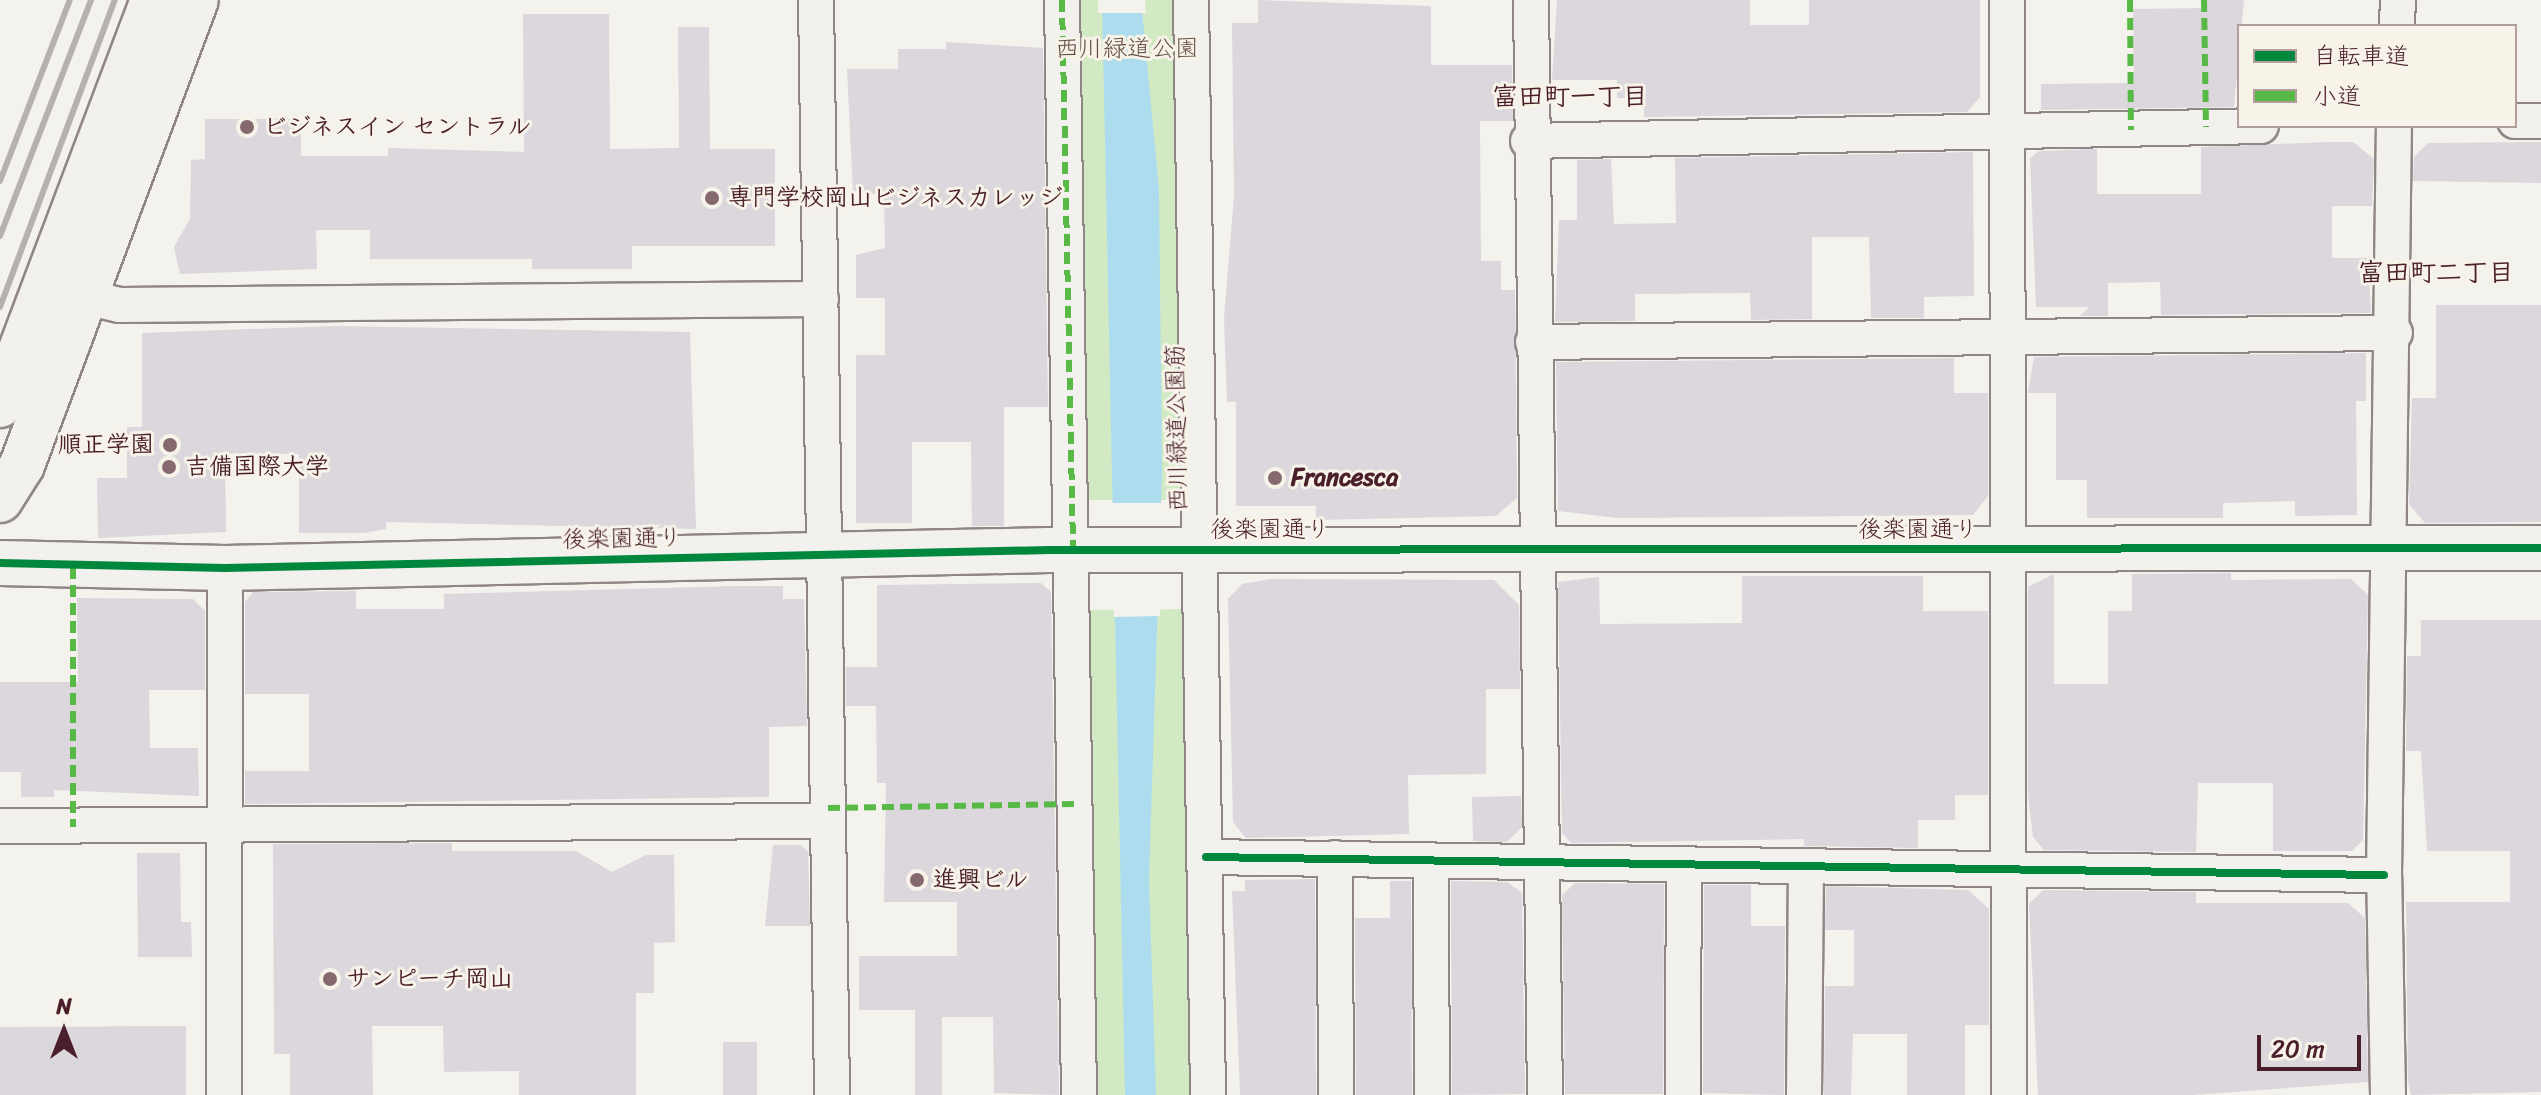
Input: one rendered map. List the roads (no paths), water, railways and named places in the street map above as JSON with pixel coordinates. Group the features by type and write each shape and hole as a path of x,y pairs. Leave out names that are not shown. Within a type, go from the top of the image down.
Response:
{"street":[{"path":"0,405 153,0"},
{"path":"0,500 22,465 196,0"},
{"path":"816,0 832,1095"},
{"path":"1062,0 1089,550 1079,1095"},
{"name":"西川緑道公園筋","path":"1191,0 1180,550 1206,857 1208,1095"},
{"path":"1531,0 1528,141 1545,1095"},
{"path":"2007,0 2009,1095"},
{"path":"2397,24 2398,0"},
{"path":"2517,121 2541,121"},
{"path":"1528,141 2237,127"},
{"path":"2388,1095 2384,875 2387,549 2395,333 2394,128"},
{"path":"85,297 120,305 821,299"},
{"path":"1533,342 2395,333"},
{"name":"後楽園通り","path":"0,563 225,568 1089,550 2541,548"},
{"path":"224,1095 225,568"},
{"path":"0,826 828,821"},
{"path":"1206,857 2384,875"},
{"path":"1335,858 1336,1095"},
{"path":"1431,861 1432,1095"},
{"path":"1683,1095 1684,865"},
{"path":"1804,1095 1806,866"}],"water":[{"path":"1102,0 1142,10 1159,189 1162,471 1149,880 1156,1095 1125,1095"}],"railway":[{"path":"0,181 70,0"},
{"path":"0,236 91,0"},
{"path":"0,307 115,0"}],"place":[{"name":"ビジネスイン セントラル","path":"247,127"},
{"name":"専門学校岡山ビジネスカレッジ","path":"712,198"},
{"name":"順正学園","path":"170,445"},
{"name":"吉備国際大学","path":"169,467"},
{"name":"Francesca","path":"1275,478"},
{"name":"進興ビル","path":"917,880"},
{"name":"サンピーチ岡山","path":"330,979"}],"district":[{"name":"富田町一丁目","path":"1570,97"},
{"name":"富田町二丁目","path":"2436,273"}],"park label":[{"name":"西川緑道公園","path":"1127,49"}]}
